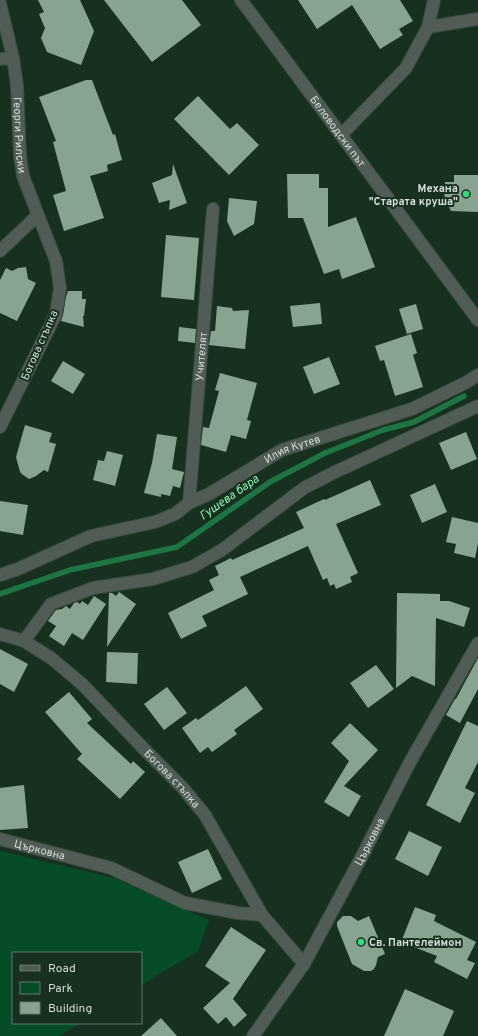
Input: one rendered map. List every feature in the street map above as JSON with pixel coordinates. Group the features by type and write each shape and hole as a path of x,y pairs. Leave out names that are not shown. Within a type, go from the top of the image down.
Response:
{"street":[{"name":"Беловодски път","path":"241,0 478,320"},
{"path":"341,134 406,68 428,27 434,0"},
{"name":"Георги Рилски","path":"0,3 13,58 17,86 20,156 23,176 38,215"},
{"path":"428,27 478,19"},
{"path":"0,59 13,58"},
{"name":"Учителят","path":"189,503 213,209"},
{"path":"0,251 38,215"},
{"name":"Богова стъпка","path":"0,426 56,314 60,288 56,261 38,215"},
{"name":"Илия Кутев","path":"0,575 18,569 91,536 155,522 175,514 189,503 209,494 282,450 412,409 478,375"},
{"path":"24,641 51,604 93,588 153,579 192,567 222,550 304,488 335,472 478,406"},
{"name":"Богова стъпка","path":"0,634 24,641 50,658 82,684 182,787 205,815 262,916 304,964"},
{"name":"Църковна","path":"253,1036 304,964 410,762 478,643"},
{"name":"Църковна","path":"0,839 111,868 185,903 262,916"}],"green space":[{"path":"0,851 114,878 209,920 198,951 142,984 142,952 12,952 12,1024 79,1024 59,1036 0,1036"}],"building":[{"path":"38,0 80,0 94,31 81,65 47,52 41,38 45,28 39,14 44,12"},
{"path":"104,0 182,0 201,25 152,62"},
{"path":"298,0 400,0 413,21 399,29 403,35 380,49 352,5 317,29"},
{"path":"86,80 92,80 113,135 115,134 122,160 107,165 108,171 90,176 104,218 64,231 53,195 66,191 53,142 56,141 39,97"},
{"path":"198,96 230,129 237,123 259,145 229,175 174,119"},
{"path":"173,164 187,203 169,210 170,200 159,203 152,183 172,175"},
{"path":"287,174 319,174 319,188 328,188 328,227 356,217 375,267 342,279 339,269 324,274 303,218 288,218"},
{"path":"454,175 478,175 478,212 451,211 448,205 444,205 445,182 454,182"},
{"path":"229,198 257,201 254,224 234,236 227,221"},
{"path":"166,235 199,238 194,300 161,297"},
{"path":"26,267 28,279 36,283 17,321 0,313 0,280 6,268 12,271 18,268"},
{"path":"68,291 82,291 82,299 86,299 83,316 84,327 61,321"},
{"path":"320,303 322,324 293,327 290,306"},
{"path":"416,304 423,329 407,334 399,309"},
{"path":"217,306 232,308 233,311 249,310 245,349 209,345 211,331 215,331"},
{"path":"179,327 196,329 195,343 178,341"},
{"path":"411,334 417,353 413,355 423,387 395,396 384,360 380,361 375,346"},
{"path":"329,357 340,384 314,394 303,367"},
{"path":"63,361 85,374 73,394 51,381"},
{"path":"220,373 257,383 247,420 251,421 246,439 231,435 226,452 201,445 203,427 209,428 219,391 215,390"},
{"path":"25,425 52,433 49,442 56,444 48,472 44,470 29,479 20,472 16,457"},
{"path":"466,432 477,459 451,470 439,443"},
{"path":"157,434 177,437 172,469 184,472 180,488 173,486 170,496 161,494 161,497 144,493 152,463"},
{"path":"107,451 123,455 115,486 93,480 98,460 104,461"},
{"path":"370,480 381,505 336,524 358,573 350,577 352,582 336,589 334,584 330,586 327,578 323,580 308,546 240,577 248,594 202,616 207,626 181,639 168,613 214,590 209,580 219,575 215,566 304,528 296,512"},
{"path":"435,484 447,512 422,523 410,495"},
{"path":"0,501 28,505 23,535 0,531"},
{"path":"452,517 478,523 478,543 475,558 454,553 456,544 446,542"},
{"path":"119,592 136,604 107,647 109,593 116,596"},
{"path":"397,593 440,594 440,601 449,601 470,608 464,627 436,618 435,686 412,676 396,688"},
{"path":"94,596 106,604 83,640 72,633 64,646 49,636 56,626 48,621 56,610 62,609 66,606 70,609 74,603 77,602 80,604 82,601 88,605"},
{"path":"0,649 28,664 14,692 0,684"},
{"path":"107,652 138,653 137,684 106,682"},
{"path":"478,658 478,689 460,723 446,715"},
{"path":"376,665 394,689 368,708 350,683"},
{"path":"246,686 263,709 234,730 237,734 212,752 208,747 200,753 182,728 196,718 198,720"},
{"path":"167,687 187,713 164,730 144,704"},
{"path":"69,692 92,719 87,723 131,764 133,761 145,772 120,799 77,759 82,754 45,712"},
{"path":"467,721 478,726 478,762 465,788 475,793 460,823 426,805"},
{"path":"350,723 378,750 344,786 361,796 349,817 324,802 349,761 331,743"},
{"path":"24,785 28,828 0,830 0,788"},
{"path":"409,831 442,847 428,876 395,859"},
{"path":"208,849 222,879 192,893 178,862"},
{"path":"415,907 436,915 434,921 476,942 467,960 475,963 467,979 434,962 437,956 401,942"},
{"name":"Св. Пантелеймон","path":"343,916 351,916 358,921 369,916 385,954 378,957 374,969 371,971 364,971 352,964 337,926 337,922"},
{"path":"231,927 266,950 233,999 247,1015 234,1027 226,1017 218,1024 203,1008 230,983 205,966"},
{"path":"405,989 454,1011 443,1036 384,1036"},
{"path":"161,1018 177,1036 141,1036"}],"waterway":[{"name":"Гушева бара","path":"0,594 70,570 177,547 270,482 325,453 383,430 414,422 464,396"}],"place":[{"name":"Механа \"Старата круша\"","path":"466,194"},
{"name":"Св. Пантелеймон","path":"361,942"}]}
